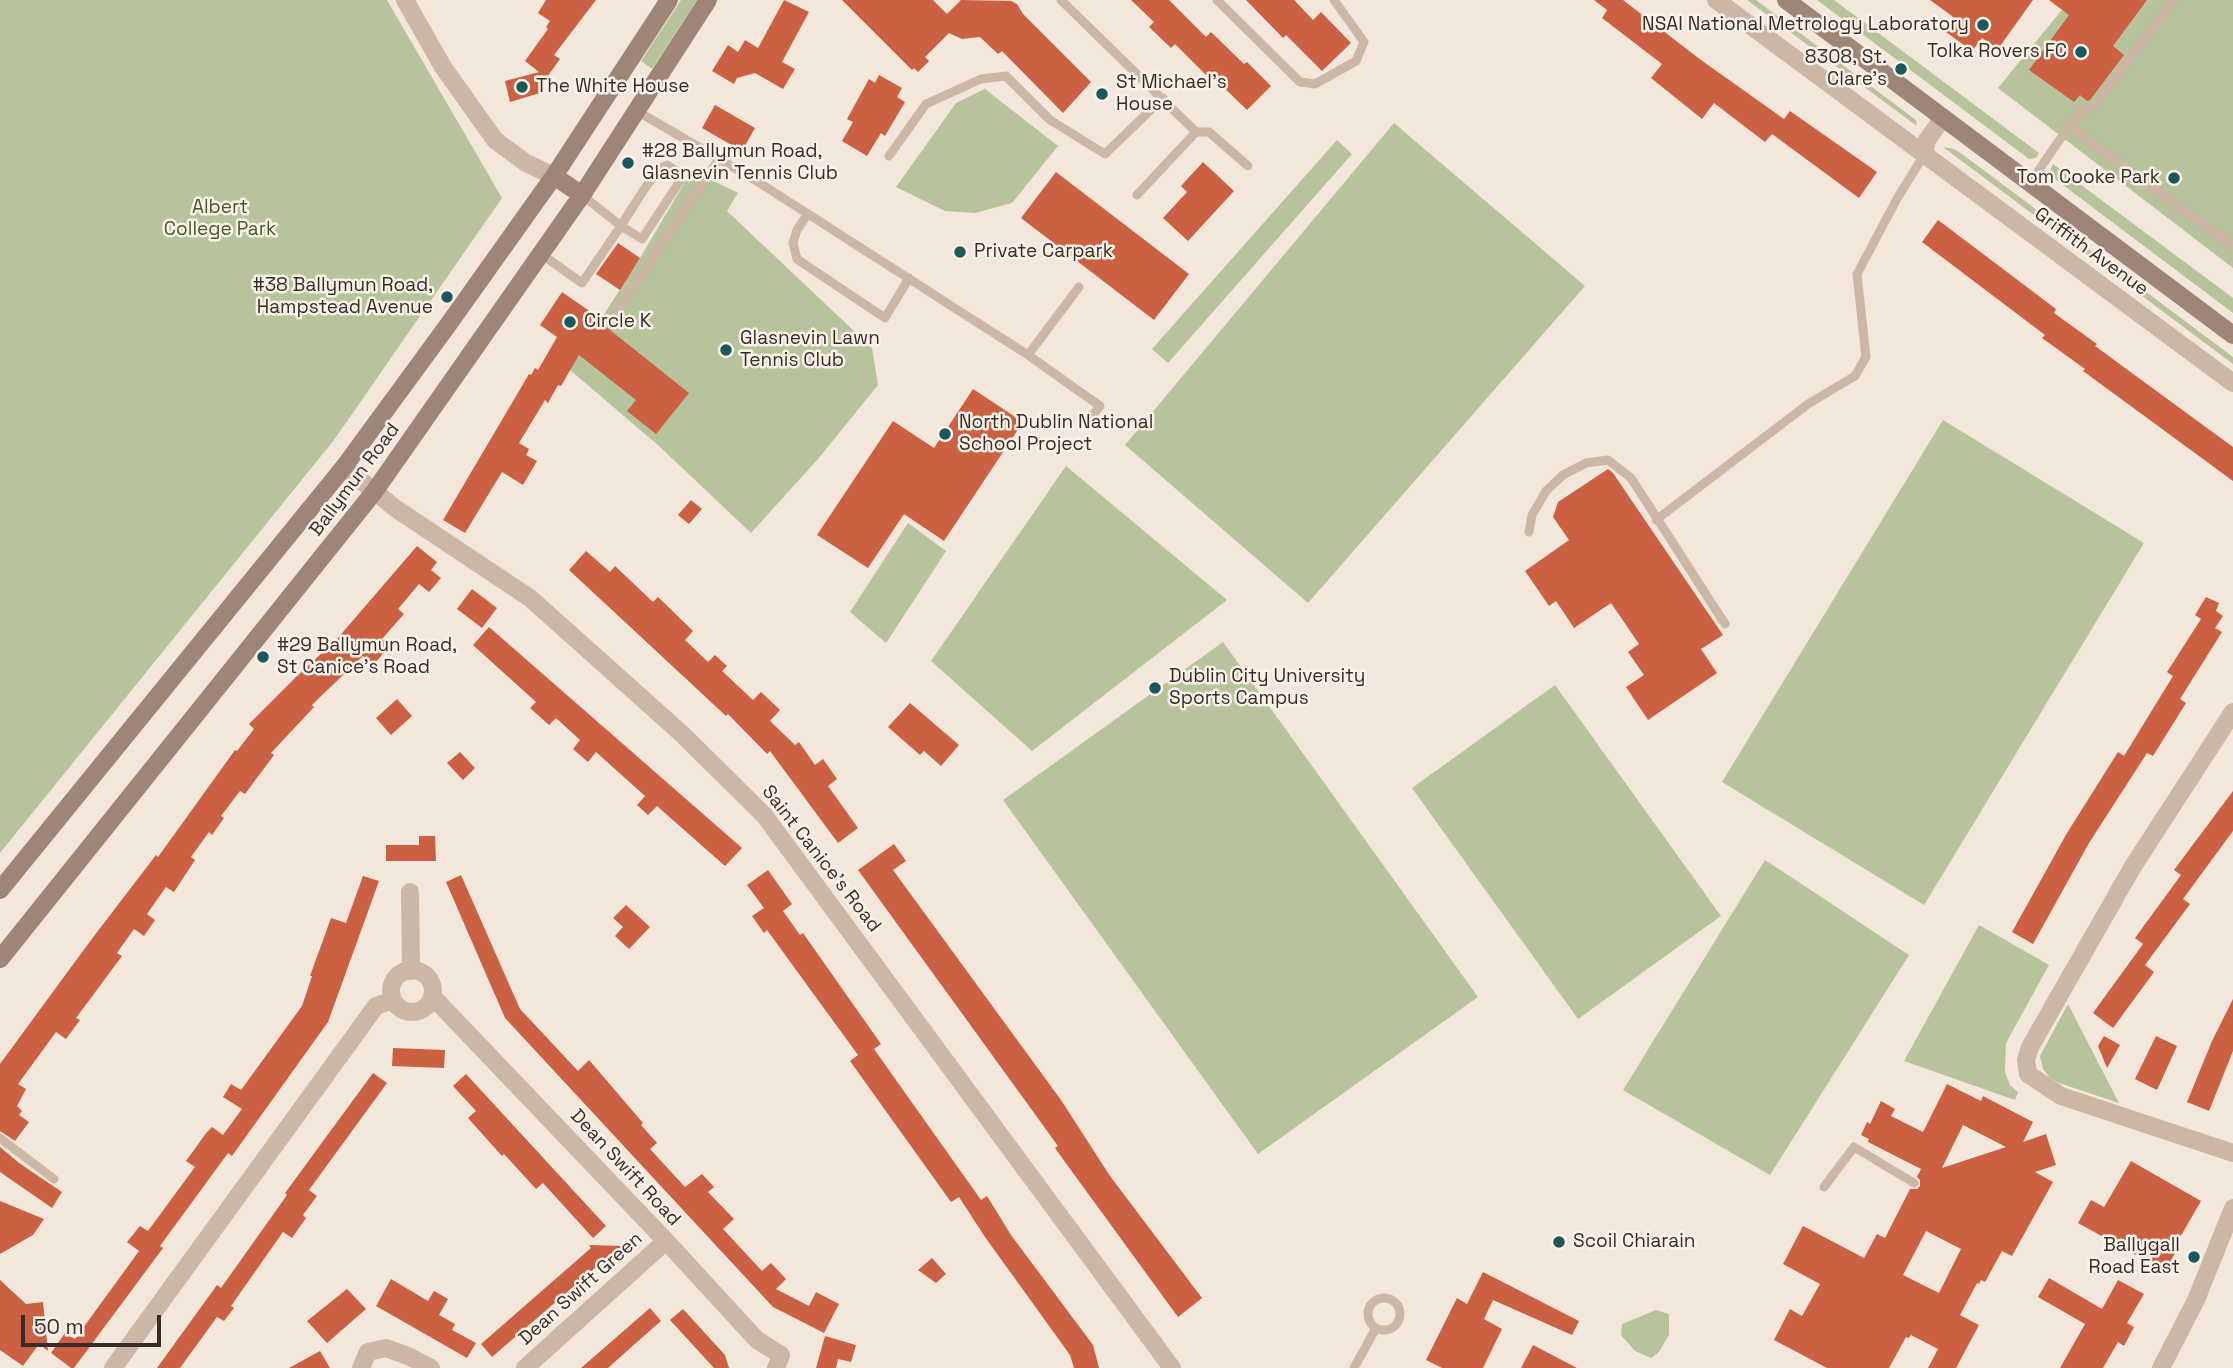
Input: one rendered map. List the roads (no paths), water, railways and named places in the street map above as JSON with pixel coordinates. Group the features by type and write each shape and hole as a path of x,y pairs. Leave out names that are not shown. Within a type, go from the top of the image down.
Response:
{"main road":[{"name":"Ballymun Road","path":"0,890 344,467 554,176 669,0"},
{"name":"Ballymun Road","path":"0,959 374,492 582,195 708,0"},
{"name":"Griffith Avenue","path":"1786,0 2233,335"},
{"path":"554,176 582,195"}],"street":[{"path":"405,0 443,67 495,140 526,163 554,176"},
{"name":"Griffith Avenue","path":"1716,0 2233,383"},
{"path":"1924,155 1927,140 1943,118"},
{"name":"Saint Canice's Road","path":"344,467 374,492 530,598 682,734 764,816 1172,1368"},
{"path":"2233,712 2132,869 2030,1047 2026,1060 2028,1074 2061,1096 2233,1153"},
{"path":"410,892 411,971"},
{"path":"411,971 423,973 433,986 432,996 425,1008 417,1012 401,1010 393,1000 391,987 399,974 411,971"},
{"name":"Dean Swift Road","path":"432,996 757,1340 781,1355 776,1368"},
{"path":"113,1368 376,1006 393,1000"},
{"path":"2161,1368 2196,1300 2233,1208"},
{"name":"Dean Swift Green","path":"525,1368 666,1241"},
{"path":"361,1368 368,1352 386,1348 431,1368"}],"lane":[{"path":"1061,0 1196,132 1209,132 1248,166"},
{"path":"1217,0 1300,82 1315,84 1356,61 1364,42 1334,0"},
{"path":"2030,183 2080,110 2094,106 2174,0"},
{"path":"889,156 926,104 981,79 1006,76 1051,120 1105,154 1163,98"},
{"path":"637,111 719,159 1028,355 1100,407 1088,421"},
{"path":"2069,126 2233,246"},
{"path":"1137,195 1196,132"},
{"path":"1656,520 1808,404 1855,376 1866,357 1857,274 1924,155"},
{"path":"612,319 719,159"},
{"path":"541,254 582,283 621,226 658,169 667,165 678,172 680,181 642,239 621,226 582,195"},
{"path":"807,215 797,230 793,243 797,259 885,318 909,278"},
{"path":"1028,355 1079,287"},
{"path":"1529,532 1536,507 1546,491 1563,475 1586,463 1608,460 1631,478 1725,624"},
{"path":"0,1138 54,1179"},
{"path":"1824,1187 1854,1147 1914,1183"},
{"path":"1354,1368 1376,1328"}],"place":[{"name":"NSAI National Metrology Laboratory","path":"1983,25"},
{"name":"Tolka Rovers FC","path":"2081,52"},
{"name":"8308, St. Clare's","path":"1901,69"},
{"name":"The White House","path":"522,87"},
{"name":"St Michael's House","path":"1102,94"},
{"name":"#28 Ballymun Road, Glasnevin Tennis Club","path":"628,163"},
{"name":"Tom Cooke Park","path":"2174,178"},
{"name":"Private Carpark","path":"960,252"},
{"name":"#38 Ballymun Road, Hampstead Avenue","path":"447,297"},
{"name":"Circle K","path":"570,322"},
{"name":"Glasnevin Lawn Tennis Club","path":"726,350"},
{"name":"North Dublin National School Project","path":"945,434"},
{"name":"#29 Ballymun Road, St Canice's Road","path":"263,657"},
{"name":"Dublin City University Sports Campus","path":"1155,688"},
{"name":"Scoil Chiarain","path":"1559,1242"},
{"name":"Ballygall Road East","path":"2194,1257"}],"park label":[{"name":"Albert College Park","path":"220,219"}]}
